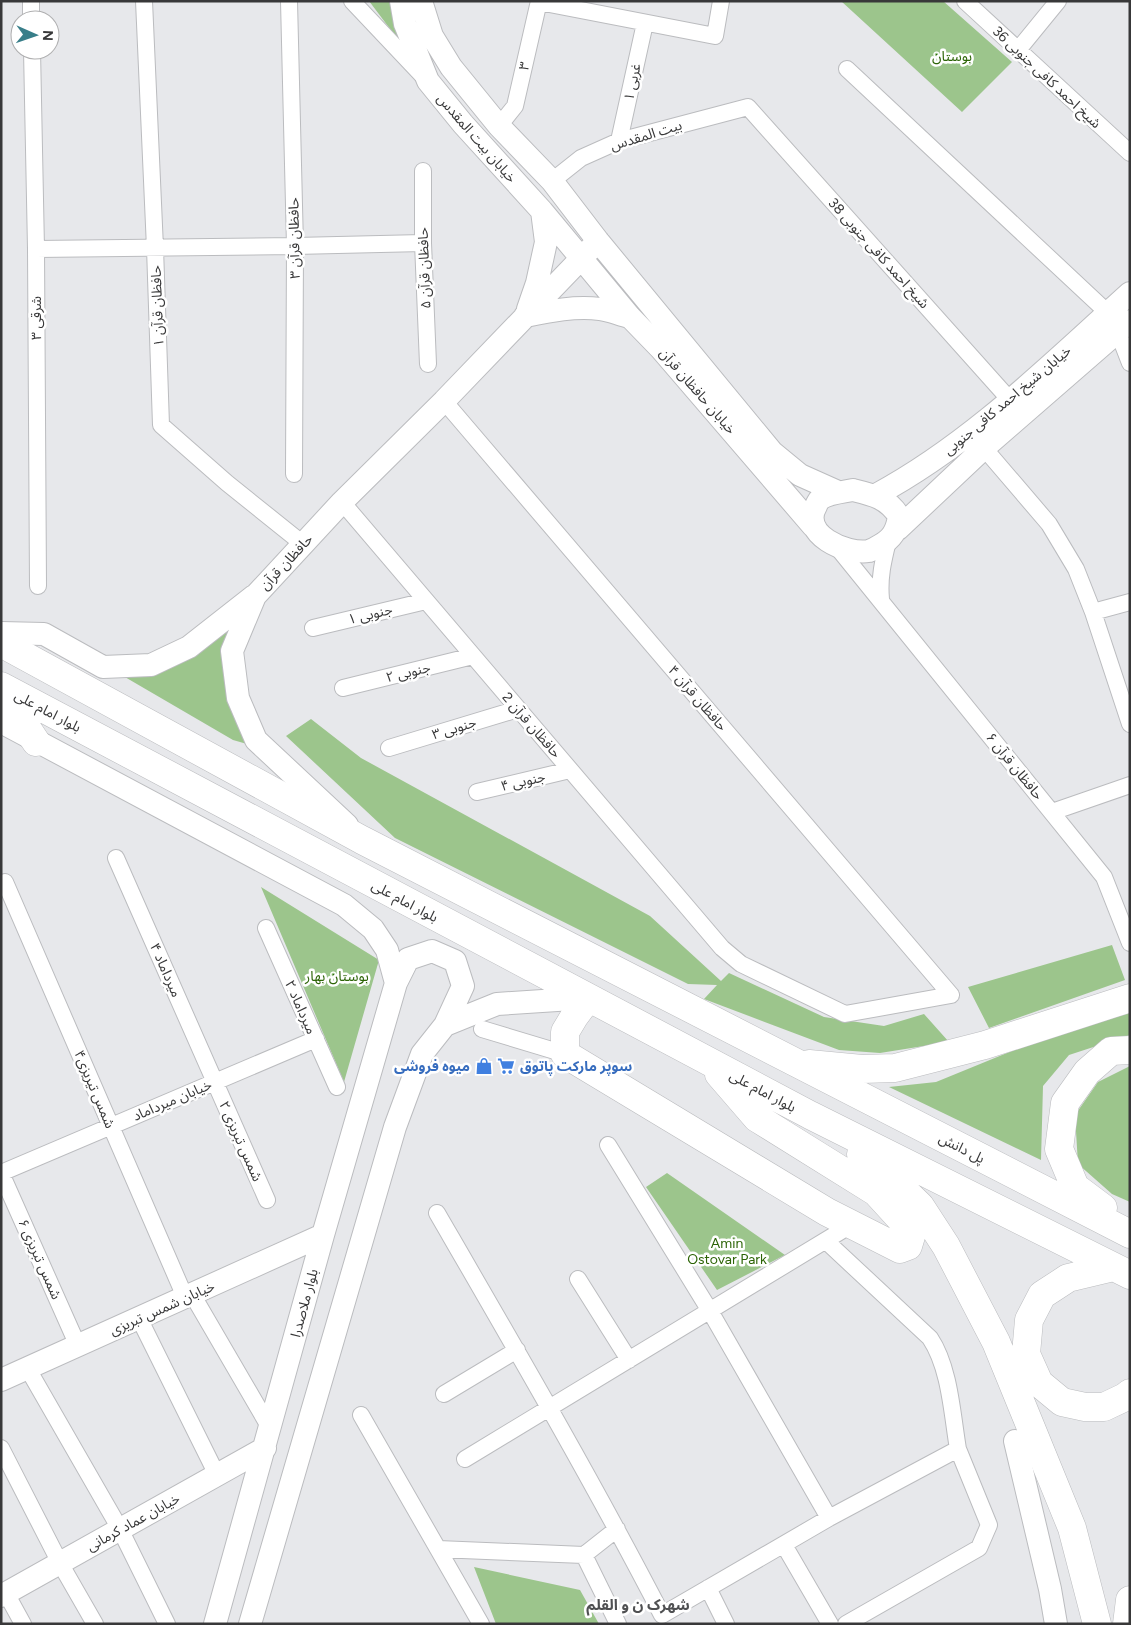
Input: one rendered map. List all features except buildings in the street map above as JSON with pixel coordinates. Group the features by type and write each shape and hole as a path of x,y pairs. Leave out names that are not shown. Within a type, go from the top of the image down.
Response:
{"highway":[{"path":"1,643 362,840 795,1062 862,1069 895,1068 985,1045 1130,998"},
{"path":"1,688 36,742"},
{"name":"بلوار امام علی","path":"1,688 810,1115"},
{"path":"588,998 565,1032 565,1054 851,1225 900,1249 908,1246 911,1236 908,1227 876,1192 757,1118 708,1062"},
{"path":"1130,1050 1111,1051 1087,1072 1065,1103 1059,1148 1075,1187 1130,1229"},
{"name":"پل دانش","path":"795,1062 1130,1234"},
{"path":"810,1115 1122,1271"},
{"path":"810,1115 886,1172 920,1206 946,1246 996,1342 1069,1519 1098,1624"},
{"path":"1122,1271 1068,1278 1042,1295 1029,1320 1026,1354 1039,1383 1062,1402 1085,1407 1104,1407 1130,1393"},
{"path":"1127,1624 1130,1600"}],"street":[{"name":"حافظان قرآن ۱","path":"144,1 161,425 227,483 303,544"},
{"name":"حافظان قرآن ۳","path":"288,1 295,246 294,474"},
{"path":"352,1 428,81"},
{"name":"خیابان بیت المقدس","path":"401,1 406,24 428,81 462,124 542,211 581,258"},
{"name":"خیابان بیت المقدس","path":"421,1 432,36 451,67 499,126 552,181 598,241"},
{"path":"539,1 610,8 645,23 715,36 721,1"},
{"name":"۳","path":"499,126 515,106 539,1"},
{"name":"شیخ احمد کافی جنوبی 36","path":"965,1 1130,153"},
{"path":"1018,50 1058,1"},
{"name":"۱ غربی","path":"620,141 645,23"},
{"name":"۳ شرقی","path":"32,60 36,249 38,586"},
{"path":"847,69 1119,322 1130,363"},
{"name":"بیت المقدس","path":"552,181 581,158 620,141 748,107"},
{"name":"شیخ احمد کافی جنوبی 38","path":"748,107 1010,400"},
{"name":"حافظان قرآن ۵","path":"424,171 423,243 428,364"},
{"name":"حافظان قرآن","path":"525,316 537,283 546,242 542,211"},
{"name":"حافظان قرآن","path":"362,840 256,740 238,698 232,651 255,596 342,502 444,401 598,241"},
{"name":"خیابان حافظان قرآن","path":"598,241 772,452 800,475 838,492"},
{"path":"36,249 423,243"},
{"name":"خیابان حافظان قرآن","path":"581,258 630,317 673,363 813,526"},
{"name":"خیابان شیخ احمد کافی جنوبی","path":"893,535 1119,322 1130,293"},
{"path":"525,316 579,308 601,309 630,317"},
{"name":"خیابان شیخ احمد کافی جنوبی","path":"876,495 906,479 946,451 1010,400 1119,322"},
{"name":"حافظان قرآن ۴","path":"444,401 951,995"},
{"path":"984,448 1049,524 1076,570 1093,612 1130,724"},
{"path":"881,599 880,581 882,565 900,516 892,506 876,495 853,490 838,492 820,500 812,511 813,526 823,538 837,547 852,551 870,551 893,535"},
{"name":"حافظان قرآن 2","path":"342,502 722,948 741,964 845,1014 951,995"},
{"name":"حافظان قرآن ۶","path":"837,547 1104,877 1130,943"},
{"path":"1,633 44,634 103,667 151,665 189,647 255,596"},
{"name":"جنوبی ۱","path":"313,628 426,601"},
{"path":"1093,612 1130,602"},
{"name":"جنوبی ۲","path":"343,688 473,656"},
{"name":"جنوبی ۳","path":"389,748 518,709"},
{"path":"1,722 344,905 373,929 387,950 396,983"},
{"name":"جنوبی ۴","path":"477,792 570,770"},
{"path":"1052,812 1130,785"},
{"name":"میرداماد ۴","path":"116,858 215,1082"},
{"name":"شمس تیریزی۴","path":"5,882 111,1126 188,1296 267,1438"},
{"name":"میرداماد ۲","path":"266,928 337,1087"},
{"name":"بلوار ملاصدرا","path":"215,1624 323,1235 396,983 408,958 432,951 455,961 463,986 445,1025"},
{"path":"250,1624 395,1127 422,1054 445,1025 497,1004 588,998"},
{"path":"482,1030 565,1054"},
{"name":"خیابان میرداماد","path":"1,1173 316,1039"},
{"name":"شمس تبریزی ۲","path":"215,1082 268,1200"},
{"path":"608,1145 710,1311 829,1518"},
{"name":"شمس تبریزی ۶","path":"1,1173 78,1346"},
{"path":"436,1213 517,1350 618,1529 661,1619 708,1588 829,1518 958,1449"},
{"path":"465,1459 851,1225"},
{"name":"خیابان شمس تبریزی","path":"1,1380 323,1235"},
{"path":"826,1241 930,1338 938,1351 944,1369 958,1449 989,1525 979,1548 846,1624"},
{"path":"578,1279 629,1360"},
{"path":"138,1318 217,1475"},
{"path":"444,1394 517,1350"},
{"path":"28,1368 120,1529 167,1624"},
{"path":"361,1415 481,1624"},
{"name":"خیابان عماد کرمانی","path":"4,1594 217,1475 267,1438"},
{"path":"1015,1441 1050,1589 1056,1624"},
{"path":"1,1448 60,1563 95,1624"},
{"path":"438,1549 584,1556 618,1529"},
{"path":"784,1545 830,1624"},
{"path":"584,1556 618,1624"},
{"path":"708,1588 726,1624"},
{"path":"4,1594 23,1624"}],"green space":[{"path":"369,1 396,1 406,50"},
{"name":"بوستان","path":"841,1 943,1 1012,62 962,112"},
{"path":"235,619 223,669 232,708 254,746 233,740 118,673"},
{"path":"311,719 361,758 650,916 721,981 729,973 824,1017 884,1026 924,1014 949,1042 880,1053 839,1050 704,999 717,985 688,984 395,838 286,736"},
{"name":"بوستان بهار","path":"261,887 379,960 344,1082"},
{"path":"1112,945 1125,980 989,1028 968,987"},
{"path":"1130,1010 1130,1035 1069,1055 1043,1086 1041,1160 889,1087 936,1082 1019,1048"},
{"path":"1130,1066 1130,1202 1112,1194 1078,1164 1075,1115 1098,1082"},
{"name":"Amin Ostovar Park","path":"667,1173 785,1255 717,1290 646,1187"},
{"path":"474,1567 580,1590 599,1624 496,1624"}],"place":[{"name":"میوه فروشی","path":"484,1066"},
{"name":"سوپر مارکت پاتوق","path":"506,1066"}],"district":[{"name":"شهرک ن و القلم","path":"638,1605"}]}
